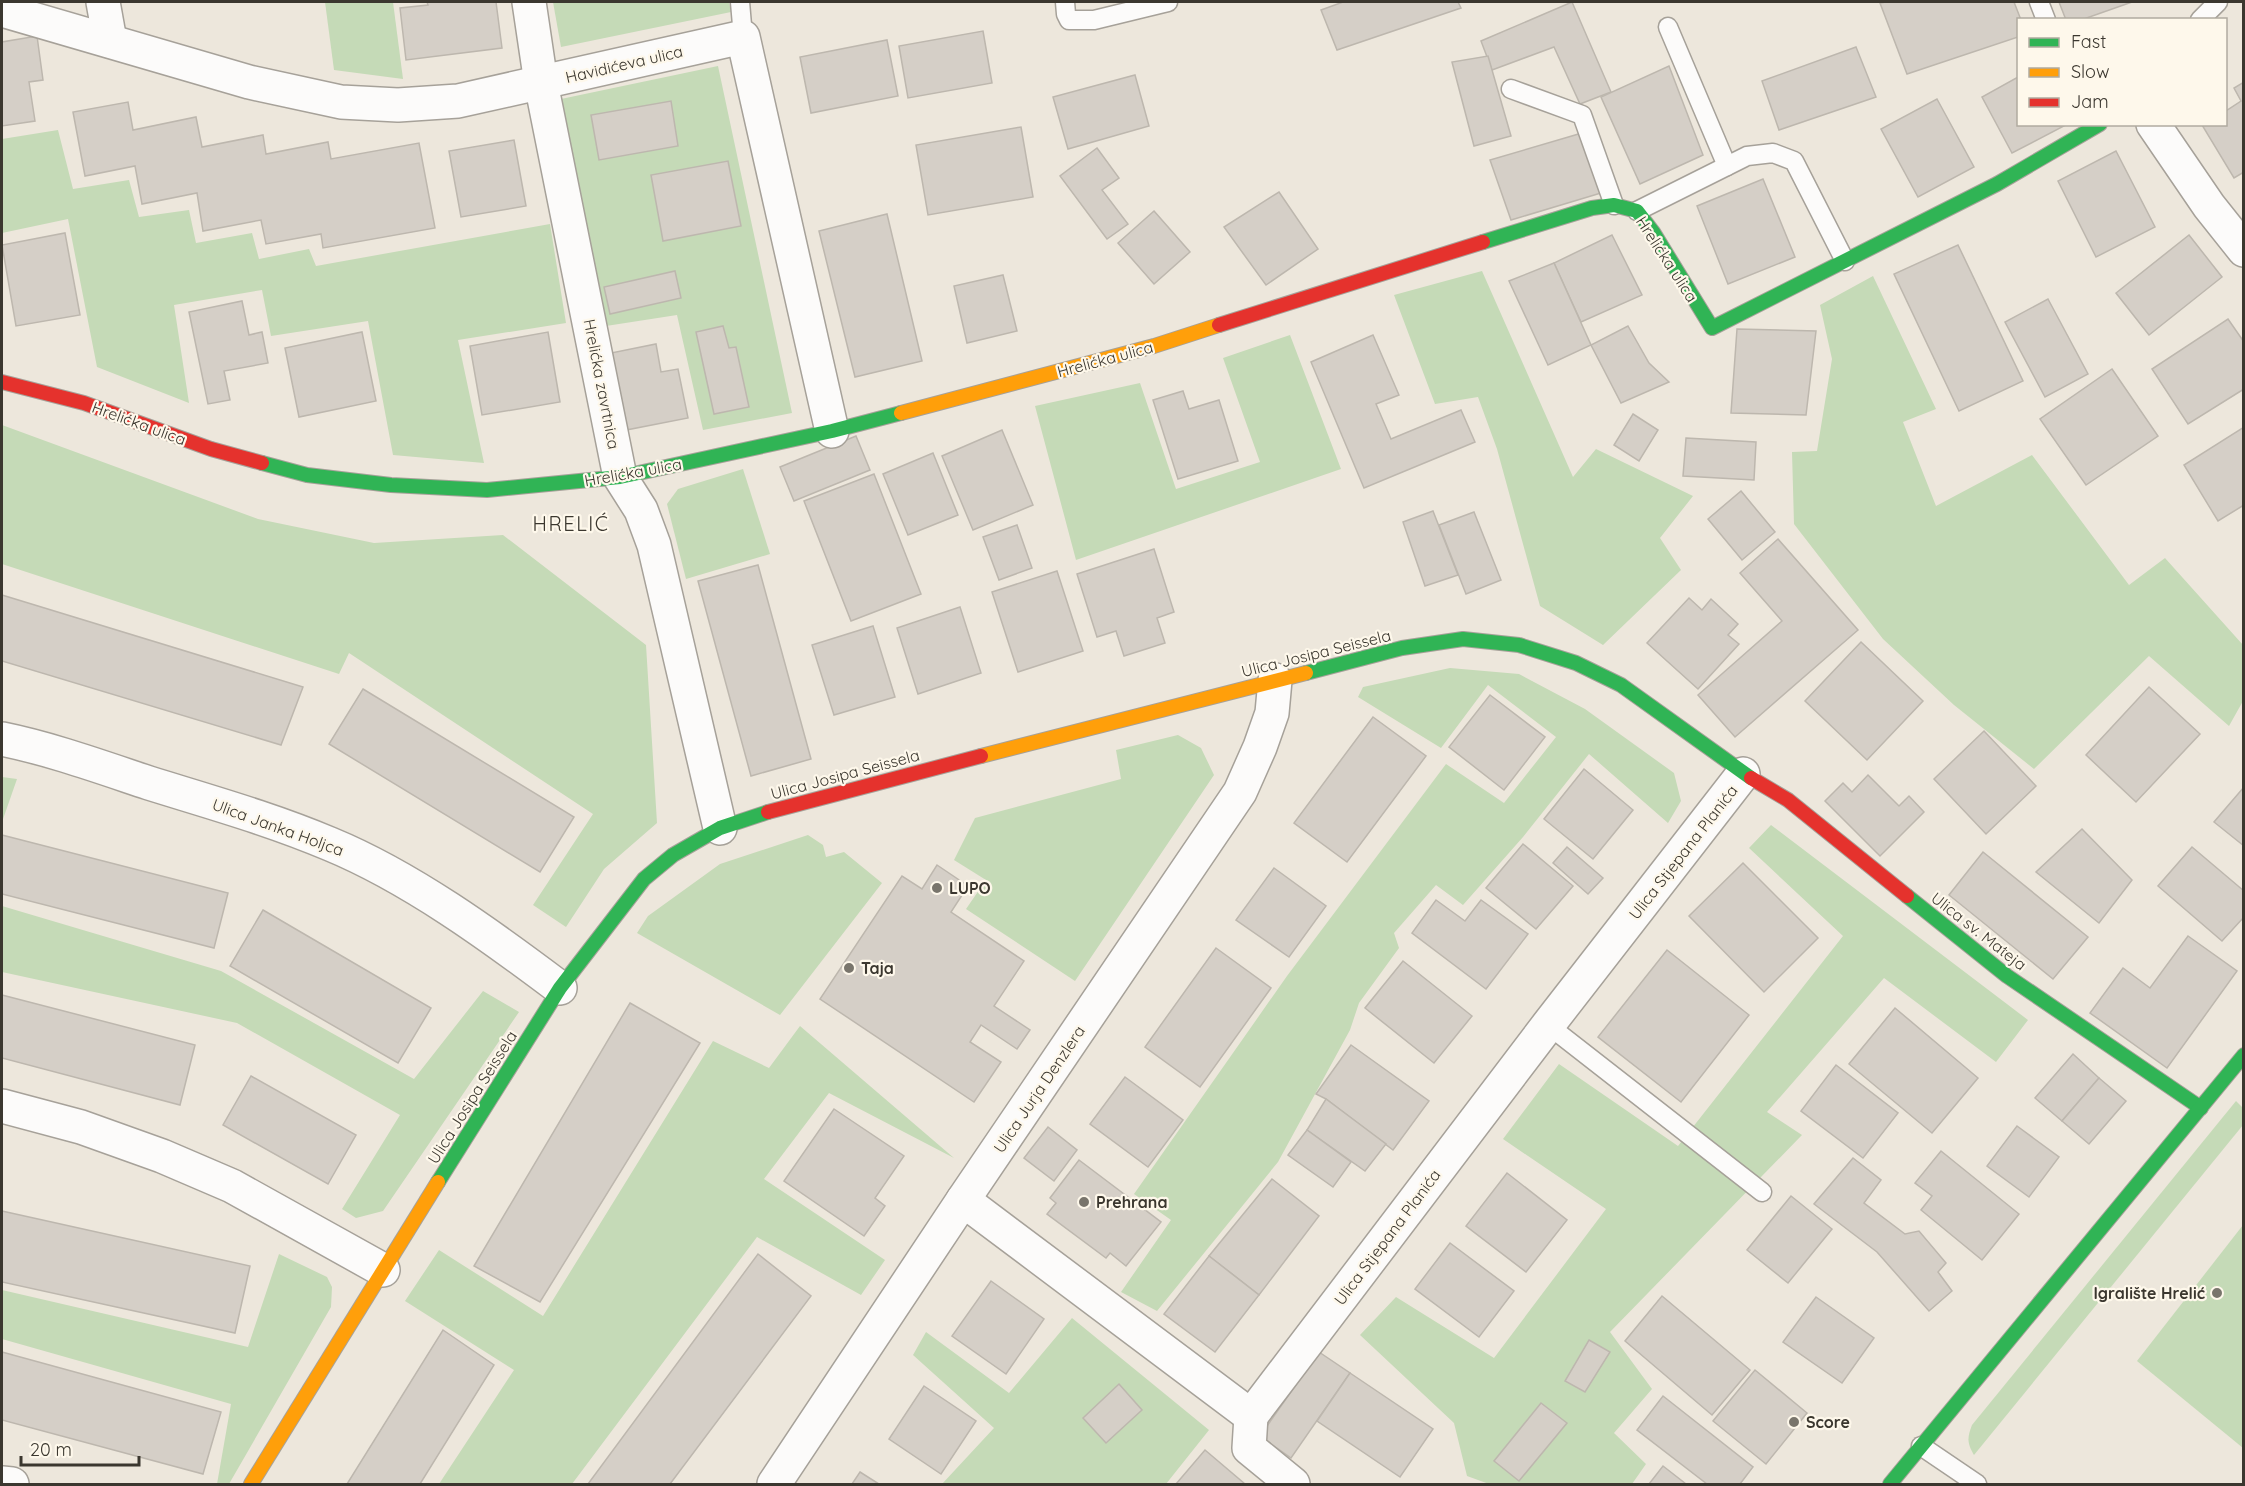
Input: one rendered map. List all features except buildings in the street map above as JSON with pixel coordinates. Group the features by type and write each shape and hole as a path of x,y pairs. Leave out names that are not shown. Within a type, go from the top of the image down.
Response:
{"street":[{"path":"103,2 110,41"},
{"name":"Hrelićka zavrtnica","path":"529,2 541,83 620,477 641,510 654,544 720,828"},
{"name":"Havidićeva ulica","path":"2,10 249,82 341,102 398,105 458,101 743,37"},
{"path":"743,37 832,430"},
{"path":"2154,126 2208,206 2244,250"},
{"name":"Hrelićka ulica","path":"2,382 84,403 211,449 307,475 391,485 487,490 620,477 832,430 1154,346 1580,212 1614,205 1638,211 1712,328 1997,184 2091,127"},
{"name":"Ulica Josipa Seissela","path":"251,1485 560,988 644,879 673,855 720,828 786,806 1275,680 1402,648 1462,639 1519,645 1576,663 1621,686 1743,774"},
{"name":"Ulica Jurja Denzlera","path":"774,1485 963,1200 1240,792 1272,713 1275,680"},
{"name":"Ulica Janka Holjca","path":"2,739 132,777 331,844 420,892 484,933 560,988"},
{"name":"Ulica Stjepana Planića","path":"1251,1416 1548,1025 1743,774"},
{"name":"Ulica sv. Mateja","path":"1743,774 1788,800 2007,976 2201,1108"},
{"path":"1890,1485 2244,1055"},
{"path":"2,1106 81,1127 162,1156 232,1186 383,1270"},
{"path":"963,1200 1251,1416 1249,1448 1293,1485"},
{"path":"2,1483 12,1485"}],"lane":[{"path":"740,2 743,37"},
{"path":"1065,2 1069,20 1094,20 1112,8 1168,2"},
{"path":"2039,2 2045,18"},
{"path":"2202,18 2218,2"},
{"path":"1668,27 1727,166"},
{"path":"1510,89 1582,115 1614,205"},
{"path":"1638,211 1747,156 1773,153 1794,161 1845,261"},
{"path":"1548,1025 1762,1192"},
{"path":"1921,1446 1977,1485"}],"green space":[{"path":"325,2 393,2 403,79 334,70"},
{"path":"553,2 729,2 731,12 561,47"},
{"path":"718,66 792,413 703,430 677,315 606,326 561,99"},
{"path":"58,130 73,189 129,180 139,217 189,210 196,243 252,233 259,259 309,249 316,266 550,224 566,323 458,340 484,463 393,455 368,321 271,336 262,290 174,305 189,403 97,367 68,219 2,233 2,139"},
{"path":"1482,271 1573,477 1596,449 1693,496 1660,538 1681,570 1603,645 1540,606 1497,449 1478,397 1435,404 1394,295"},
{"path":"1873,276 1936,409 1903,422 1936,506 2032,455 2129,585 2165,558 2243,645 2243,701 2229,726 2149,656 2034,769 1954,705 1883,639 1794,524 1792,452 1817,451 1832,359 1820,305"},
{"path":"1290,335 1341,469 1076,560 1035,406 1140,383 1176,489 1260,462 1223,358"},
{"path":"2,425 258,519 374,543 503,535 646,645 657,823 604,869 566,927 533,905 593,814 349,653 339,674 2,564"},
{"path":"743,469 770,554 686,579 667,504 678,489"},
{"path":"1450,668 1519,674 1585,709 1674,773 1681,801 1668,823 1589,754 1523,837 1463,905 1436,885 1394,933 1399,948 1359,1003 1350,1030 1278,1162 1157,1311 1121,1292 1171,1220 1134,1194 1287,976 1446,764 1504,803 1556,737 1488,685 1441,748 1358,697 1363,687"},
{"path":"1178,735 1201,748 1214,775 1075,981 966,909 986,880 954,860 975,818 1121,779 1116,750"},
{"path":"2,777 17,779 2,822"},
{"path":"1771,825 2028,1020 1996,1062 1884,978 1767,1112 1802,1135 1610,1332 1652,1389 1614,1433 1646,1464 1632,1484 1489,1484 1467,1476 1454,1423 1360,1335 1396,1297 1494,1358 1606,1209 1503,1139 1559,1064 1678,1146 1843,936 1749,848"},
{"path":"808,835 823,845 826,857 844,852 882,883 780,1015 637,933 648,916 720,864"},
{"path":"2,906 221,971 414,1079 483,991 519,1012 383,1211 356,1218 342,1209 400,1115 237,1023 2,972"},
{"path":"800,1026 954,1158 829,1093 764,1179 885,1260 861,1295 757,1237 572,1484 439,1484 514,1370 405,1301 439,1250 543,1316 713,1041 769,1068"},
{"path":"2236,1101 2243,1108 2243,1125 1974,1455 1968,1440 1972,1425"},
{"name":"Igralište Hrelić","path":"2243,1225 2243,1448 2137,1361"},
{"path":"279,1254 327,1277 332,1287 331,1307 229,1484 217,1484 231,1404 2,1339 2,1290 248,1347"},
{"path":"1072,1318 1209,1430 1166,1484 942,1484 994,1428 913,1355 926,1332 1009,1393"}],"traffic: fast":[{"path":"1483,242 1592,208 1614,205 1637,211 1653,232 1712,328 1997,184 2097,126"},
{"path":"262,463 307,475 391,485 487,490 620,477 832,431 901,413"},
{"path":"1306,673 1402,648 1463,639 1519,645 1576,663 1621,685 1751,778"},
{"path":"438,1182 560,988 644,879 673,855 720,828 768,812"},
{"path":"1907,896 2007,976 2201,1108"},
{"path":"1890,1484 2244,1055"}],"traffic: slow":[{"path":"901,413 1154,346 1219,325"},
{"path":"981,756 1306,673"},
{"path":"251,1484 438,1182"}],"traffic: jam":[{"path":"1219,325 1483,242"},
{"path":"2,382 84,403 211,449 262,463"},
{"path":"768,812 981,756"},
{"path":"1751,778 1788,800 1907,896"}],"place":[{"name":"LUPO","path":"937,888"},
{"name":"Taja","path":"849,968"},
{"name":"Prehrana","path":"1084,1202"},
{"name":"Igralište Hrelić","path":"2217,1293"},
{"name":"Score","path":"1794,1422"}],"district":[{"name":"HRELIĆ","path":"571,524"}]}
